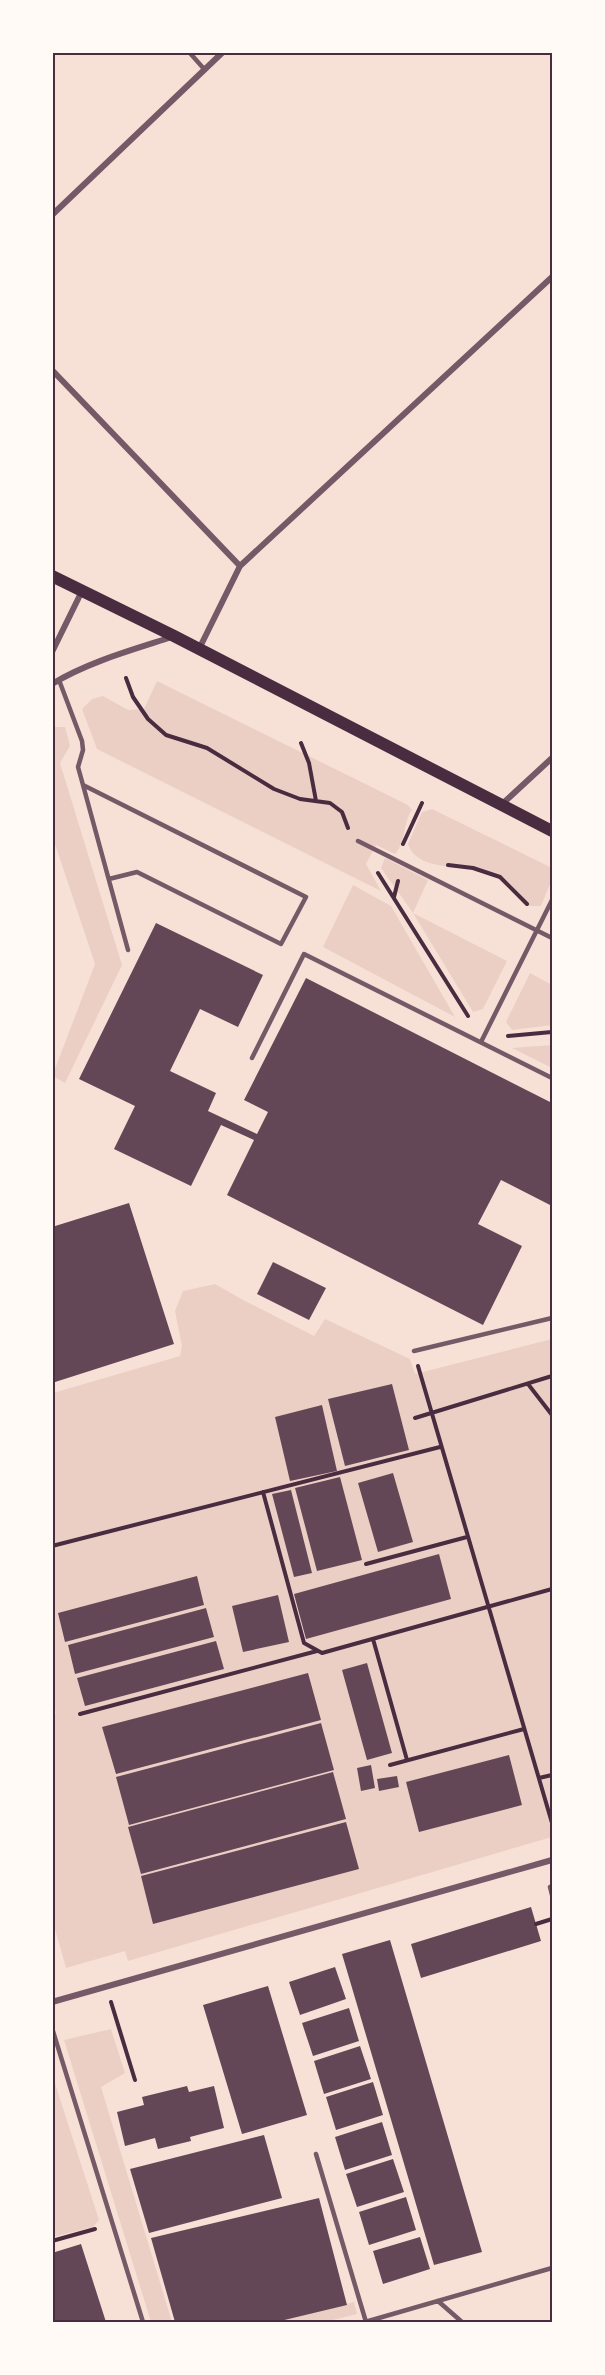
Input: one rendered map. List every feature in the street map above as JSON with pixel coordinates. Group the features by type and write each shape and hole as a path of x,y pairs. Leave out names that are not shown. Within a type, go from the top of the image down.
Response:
{"main road":[{"path":"52,576 174,636 552,831"}],"street":[{"path":"52,215 223,52"},
{"path":"199,649 240,566 552,277"},
{"path":"52,370 240,566"},
{"path":"52,652 82,591"},
{"path":"56,682 130,650 174,636"},
{"path":"501,806 552,758"},
{"path":"52,2002 552,1860"}],"lane":[{"path":"189,52 205,70"},
{"path":"56,682 82,741 83,750 78,767 128,950"},
{"path":"83,785 306,897 281,944 137,872 109,879"},
{"path":"358,841 552,938"},
{"path":"482,1040 552,900"},
{"path":"252,1058 304,954 482,1040 552,1078"},
{"path":"414,1351 552,1318"},
{"path":"550,1887 552,1895"},
{"path":"52,2028 143,2322"},
{"path":"316,2154 365,2322 552,2268"},
{"path":"438,2301 462,2322"}],"path":[{"path":"126,678 133,697 148,719 166,735 207,748 273,789 300,799 330,803 342,812 349,829 358,841 376,838 403,844 407,849"},
{"path":"301,743 309,763 316,801"},
{"path":"381,852 374,866 482,1040 552,1032"},
{"path":"442,865 473,868 500,877 530,906 546,912"},
{"path":"414,1351 430,1413 552,1823"},
{"path":"415,1418 552,1376"},
{"path":"528,1384 552,1415"},
{"path":"52,1546 440,1447"},
{"path":"263,1492 304,1643 322,1653 552,1589"},
{"path":"366,1564 467,1537"},
{"path":"373,1639 407,1760"},
{"path":"80,1714 318,1650"},
{"path":"390,1765 524,1729"},
{"path":"539,1778 552,1775"},
{"path":"536,1924 552,1919"},
{"path":"107,1987 135,2080"},
{"path":"52,2241 113,2225"}],"shaded area":[{"path":"157,681 408,805 412,810 399,849 395,854 376,845 366,864 381,891 97,749 82,709 92,699 103,696 128,710 144,709"},
{"path":"53,727 65,727 70,746 60,763 122,965 65,1083 53,1074 95,964 53,838"},
{"path":"432,809 552,868 552,879 541,906 529,906 507,883 488,872 435,864 414,854 408,844 422,812"},
{"path":"385,858 428,880 413,913 381,868"},
{"path":"353,885 391,906 455,1017 323,947"},
{"path":"413,913 507,961 483,1009 473,1012"},
{"path":"530,973 552,985 552,1025 512,1030 506,1022"},
{"path":"552,1045 552,1068 512,1048"},
{"path":"215,1284 314,1336 325,1319 410,1359 415,1374 552,1339 552,1837 128,1961 125,1951 66,1968 53,1922 52,1715 56,1714 53,1700 53,1393 180,1356 182,1346 175,1311 183,1291"},
{"path":"111,2029 125,2073 101,2087 172,2322 151,2322 64,2040"},
{"path":"52,2074 99,2220 93,2227 53,2237"},
{"path":"354,2302 357,2314 325,2322 275,2322"}],"building":[{"path":"156,923 263,975 238,1027 200,1009 170,1071 216,1093 208,1111 257,1134 268,1112 244,1100 306,978 552,1103 552,1206 501,1180 478,1224 522,1246 483,1325 227,1195 254,1140 221,1125 191,1186 114,1149 135,1106 79,1079"},
{"path":"129,1203 174,1344 52,1383 52,1227"},
{"path":"273,1262 326,1288 309,1320 257,1294"},
{"path":"392,1384 409,1450 345,1466 328,1399"},
{"path":"322,1405 337,1471 290,1481 275,1417"},
{"path":"393,1473 413,1542 378,1552 358,1483"},
{"path":"340,1477 362,1560 317,1571 295,1488"},
{"path":"291,1490 312,1573 294,1577 272,1494"},
{"path":"439,1554 451,1599 306,1639 294,1594"},
{"path":"197,1576 204,1605 65,1642 58,1613"},
{"path":"278,1595 289,1642 243,1652 232,1606"},
{"path":"206,1608 214,1637 75,1674 68,1645"},
{"path":"216,1641 224,1669 85,1706 77,1678"},
{"path":"367,1663 392,1753 367,1760 342,1670"},
{"path":"308,1673 321,1720 116,1774 102,1727"},
{"path":"321,1723 334,1770 129,1825 116,1777"},
{"path":"509,1755 522,1805 419,1832 406,1782"},
{"path":"371,1765 375,1788 361,1791 357,1768"},
{"path":"333,1772 346,1819 141,1874 128,1827"},
{"path":"397,1776 399,1787 379,1791 377,1779"},
{"path":"346,1822 359,1869 153,1924 141,1876"},
{"path":"531,1907 541,1941 421,1978 411,1944"},
{"path":"390,1940 482,2252 434,2265 342,1954"},
{"path":"335,1967 346,1999 300,2015 289,1982"},
{"path":"268,1986 307,2115 242,2134 203,2005"},
{"path":"349,2008 359,2041 313,2056 302,2023"},
{"path":"360,2046 371,2079 324,2094 314,2061"},
{"path":"373,2082 383,2115 336,2130 326,2097"},
{"path":"187,2086 189,2092 214,2086 224,2128 190,2137 191,2141 158,2149 155,2138 125,2146 117,2112 144,2105 142,2097"},
{"path":"382,2122 392,2155 345,2170 335,2137"},
{"path":"264,2135 282,2198 149,2233 130,2169"},
{"path":"393,2159 404,2192 357,2207 346,2174"},
{"path":"406,2197 416,2230 369,2245 359,2212"},
{"path":"319,2198 347,2305 276,2322 175,2322 151,2238"},
{"path":"420,2237 430,2269 383,2284 373,2251"},
{"path":"81,2244 106,2322 52,2322 52,2253"}]}
